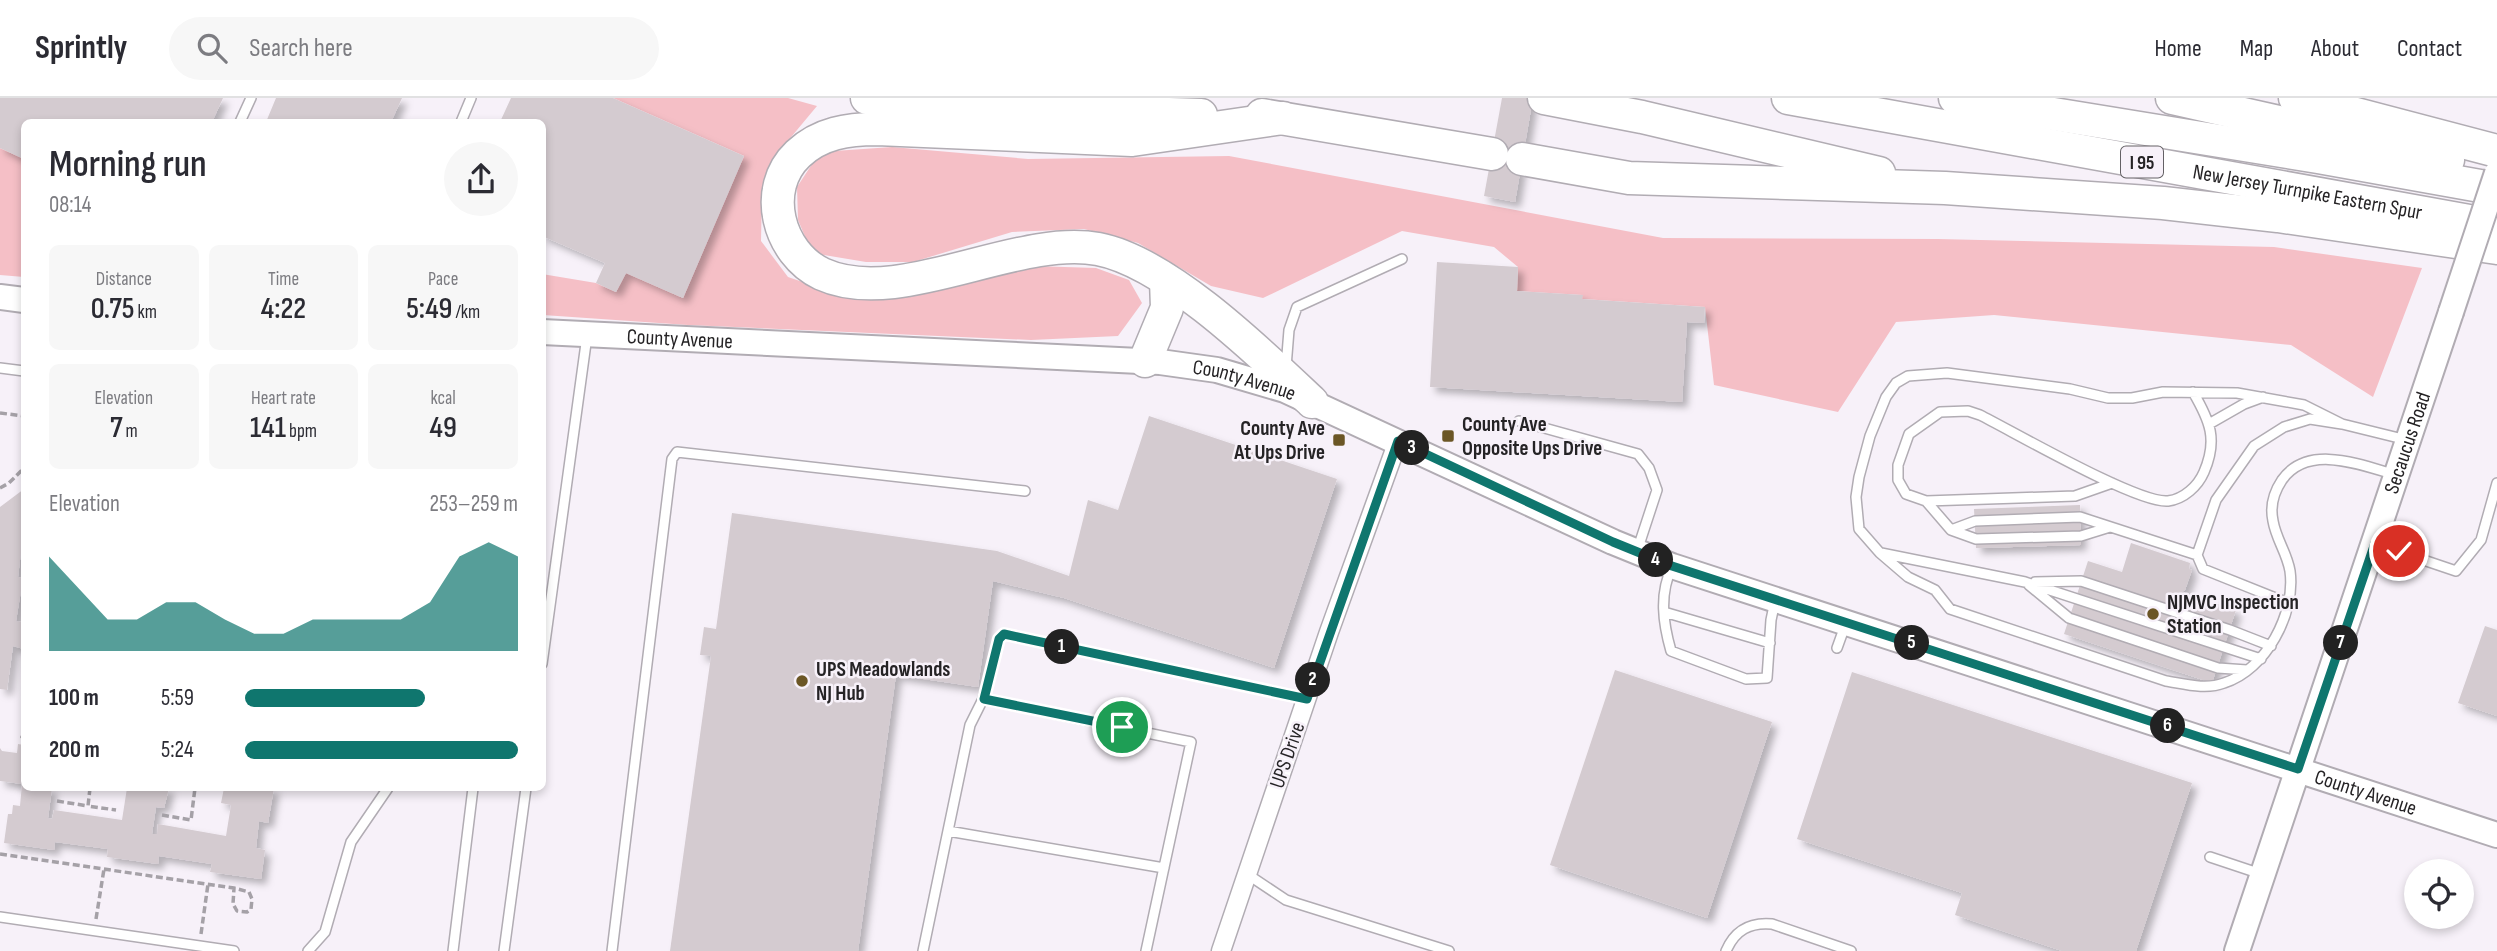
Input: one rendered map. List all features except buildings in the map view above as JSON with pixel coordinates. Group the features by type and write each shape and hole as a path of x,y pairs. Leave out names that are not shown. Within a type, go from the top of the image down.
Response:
{"highway":[{"path":"867,98 976,108 1283,118"},
{"path":"1157,98 1629,178 1945,188 2223,209 2497,248"},
{"path":"1544,98 1642,117 1945,188"},
{"name":"New Jersey Turnpike Eastern Spur","path":"1788,98 2497,226"},
{"name":"New Jersey Turnpike Eastern Spur","path":"1955,98 2497,189"},
{"path":"2172,98 2497,173"},
{"path":"2295,98 2497,151"},
{"path":"1283,118 1132,140 846,130 819,139 790,163 779,190 779,218 789,246 810,267 838,279 869,283 894,281 1033,253 1083,248 1106,251 1132,260 1185,292 1294,390"},
{"path":"1145,361 1167,309 1166,280"}],"main road":[{"name":"Secaucus Road","path":"2237,951 2398,476 2497,173"},
{"path":"0,297 21,300"},
{"name":"County Avenue","path":"546,332 1145,361 1217,370 1294,390 1398,441 1672,566 2497,835"}],"street":[{"name":"UPS Drive","path":"1221,951 1398,441"}],"lane":[{"path":"241,119 251,98"},
{"path":"462,119 471,98"},
{"path":"1294,390 1289,330 1297,307 1402,259"},
{"path":"546,635 587,334"},
{"path":"0,368 21,371"},
{"path":"2342,424 2304,405 2237,393 2163,392 2132,398 2108,398 2070,389 1947,373 1908,376 1896,383 1878,412 1858,477 1856,497 1859,529 1908,577 1936,590 1950,608 2166,681 2202,687 2225,683 2248,670 2271,646 2281,625 2288,603 2290,573 2272,519 2274,496 2283,478 2304,463 2328,459 2398,476"},
{"path":"2112,483 2075,496 1926,501 1906,494 1898,480 1898,465 1909,434 1940,412 1968,411 2112,483 2149,498 2168,501 2185,495 2201,480 2211,456 2209,424 2193,392"},
{"path":"2209,424 2244,404 2264,397"},
{"path":"2288,603 2203,569 2197,555 2216,500 2253,446 2284,427 2310,419 2409,440"},
{"path":"1518,421 1638,454 1649,468 1657,490 1637,552"},
{"path":"612,951 671,459 677,452 1025,491"},
{"path":"2375,543 2456,571 2481,540 2494,504 2497,483"},
{"path":"1926,501 1951,530 1976,539 2081,536 2110,527"},
{"path":"1951,530 1975,521 2080,517 2197,555"},
{"path":"1880,552 2025,582 2261,659"},
{"path":"1672,566 1664,584 1664,626 1671,651 1746,678 1768,678 1771,620 1775,599"},
{"path":"2025,582 2081,581 2271,646"},
{"path":"2025,582 2069,618 2218,668 2248,670"},
{"path":"1664,612 1770,643"},
{"path":"1838,648 1846,621"},
{"path":"923,951 970,725 984,699 999,639 1004,634 1307,699"},
{"path":"984,699 1191,742 1146,951"},
{"path":"308,951 325,932 351,842 386,791"},
{"path":"453,951 473,791"},
{"path":"504,951 526,791"},
{"path":"948,831 1164,868"},
{"path":"2210,857 2263,874"},
{"path":"1247,874 1286,900 1449,951"},
{"path":"0,917 234,951"},
{"path":"1726,951 1731,939 1738,932 1759,923 1772,924 1851,951"}],"path":[{"path":"0,413 21,416"},
{"path":"0,488 9,484 21,471"},
{"path":"88,806 90,791"},
{"path":"162,815 191,820 195,791"},
{"path":"57,801 116,810"},
{"path":"0,854 234,888 249,892 253,899 251,909 247,912 237,911 233,904 234,888"},
{"path":"95,923 104,869"},
{"path":"201,937 208,884"}],"shaded area":[{"path":"613,98 788,98 817,106 777,154 762,193 761,241 788,277 835,293 1033,266 1096,268 1129,280 1142,303 1118,336 1031,340 688,325 546,315 546,275 596,283 616,292 626,273 683,298 744,156"},
{"path":"892,147 1028,159 1229,156 1663,238 1938,239 2274,247 2422,268 2373,397 2291,345 1994,315 1896,322 1838,412 1714,385 1705,307 1582,299 1582,295 1517,291 1518,267 1494,247 1402,231 1263,298 1211,286 1138,243 1084,229 1012,232 913,262 866,262 812,253 798,220 797,187 820,152"},
{"path":"0,148 21,158 21,277 0,275"}],"place":[{"name":"County Ave Opposite Ups Drive","path":"1448,436"},
{"name":"County Ave At Ups Drive","path":"1339,440"},
{"name":"NJMVC Inspection Station","path":"2153,614"},
{"name":"UPS Meadowlands NJ Hub","path":"802,681"}],"route":[{"path":"1122,727 984,699 999,639 1004,634 1307,699 1398,441 1613,542 1672,566 2298,769 2375,543 2399,551"}]}
